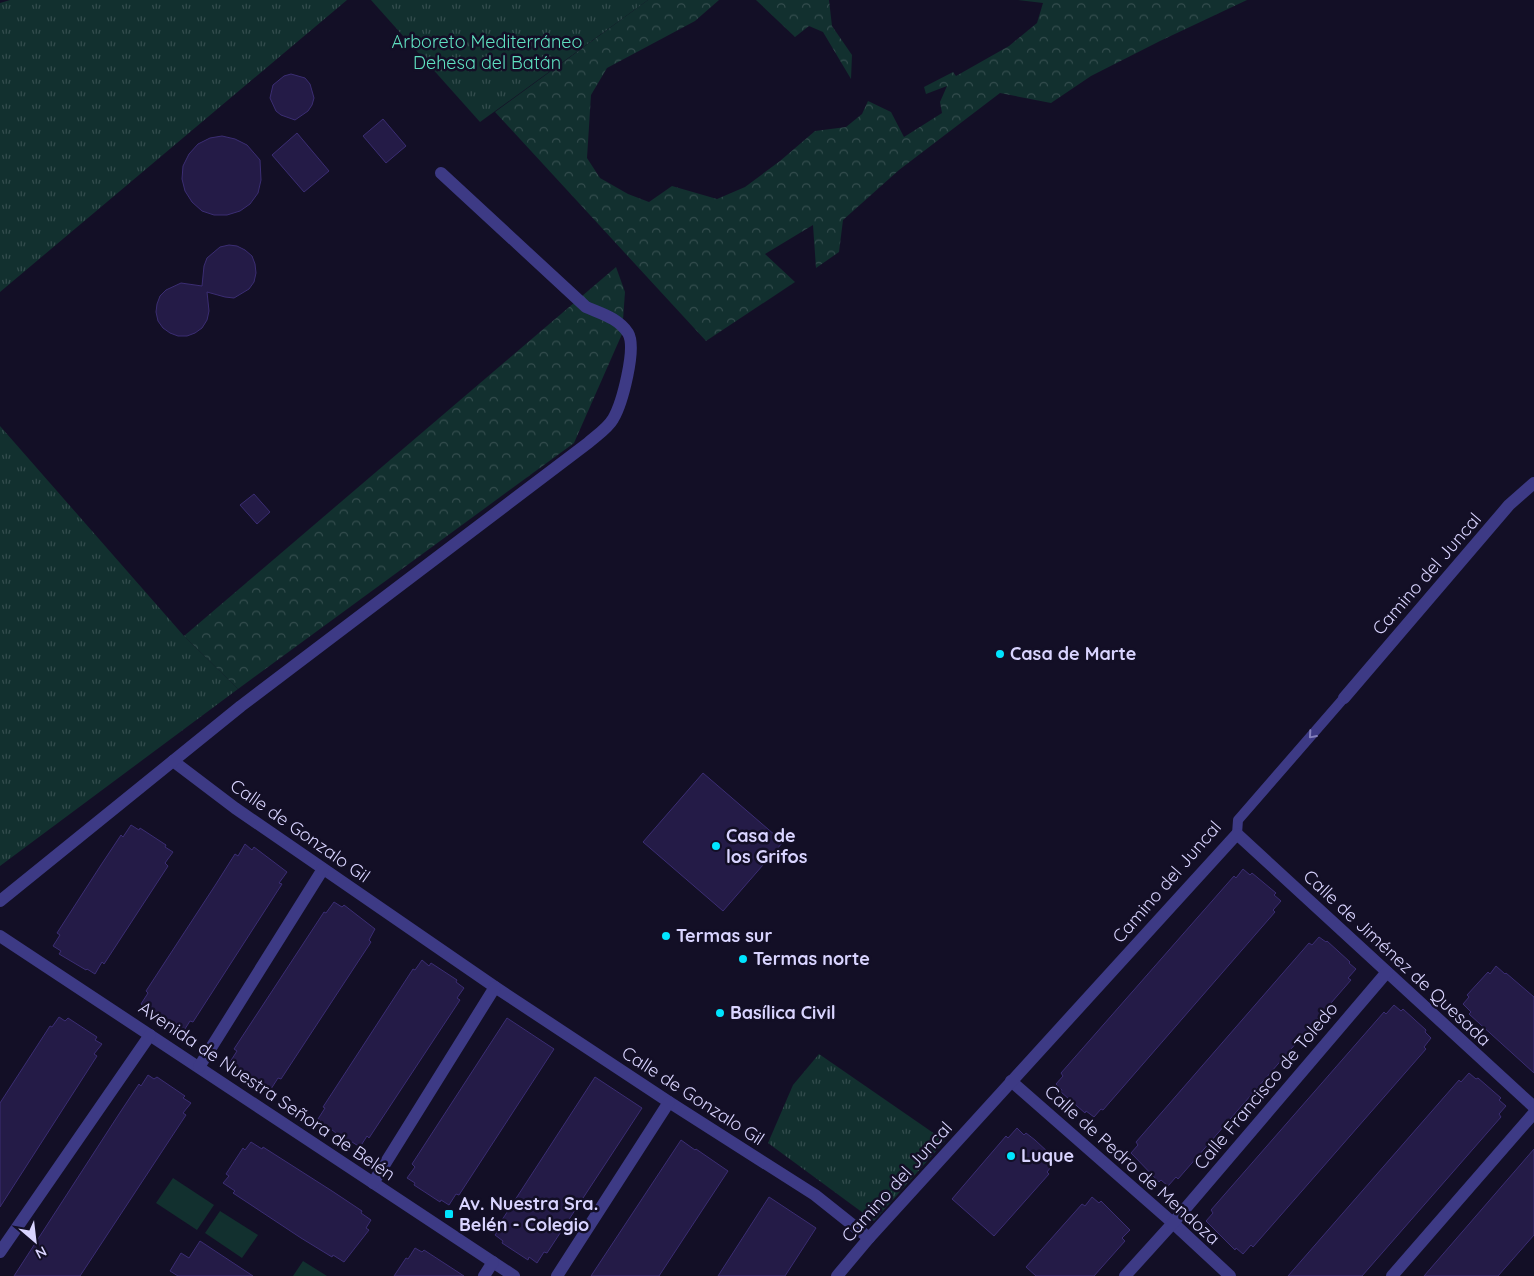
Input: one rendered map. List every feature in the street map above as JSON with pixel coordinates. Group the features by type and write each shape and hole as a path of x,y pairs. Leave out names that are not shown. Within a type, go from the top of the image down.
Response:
{"street":[{"path":"0,901 241,706 588,442 613,420 627,377 632,349 628,334 616,319 586,307 441,173"},
{"name":"Camino del Juncal","path":"1344,698 1509,505 1534,483"},
{"name":"Calle de Gonzalo Gil","path":"173,761 235,808 495,987 669,1102 815,1195 869,1238"},
{"name":"Camino del Juncal","path":"837,1276 1011,1081 1237,834"},
{"name":"Calle de Jiménez de Quesada","path":"1237,834 1534,1107"},
{"path":"199,1067 324,869"},
{"name":"Avenida de Nuestra Señora de Belén","path":"0,936 514,1276"},
{"name":"Calle Francisco de Toledo","path":"1125,1276 1173,1223 1386,972"},
{"path":"373,1183 495,987"},
{"path":"0,1252 150,1035"},
{"name":"Calle de Pedro de Mendoza","path":"1011,1081 1173,1223 1230,1276"},
{"path":"557,1276 669,1102"},
{"path":"1392,1276 1534,1113"},
{"path":"484,1276 493,1262"}],"lane":[{"name":"Camino del Juncal","path":"1237,834 1238,820 1344,698"}],"green space":[{"path":"10,0 347,0 0,292 0,3"},
{"name":"Arboreto Mediterráneo Dehesa del Batán","path":"371,0 648,0 480,122"},
{"path":"648,0 719,0 695,21 607,68 591,95 587,158 600,178 628,194 649,202 672,186 717,199 745,187 780,161 815,131 846,127 862,114 868,101 891,112 904,137 942,113 940,102 947,86 926,94 924,87 953,72 956,76 1009,46 1037,23 1043,3 1018,0 1247,0 1091,76 1051,103 1000,93 899,170 843,220 839,252 816,268 813,225 765,254 795,282 706,341 495,112"},
{"path":"756,0 829,0 832,26 852,55 851,79 823,32 809,26 795,37"},
{"path":"616,267 625,292 622,334 574,443 238,689 184,636"},
{"path":"0,426 184,636 238,689 0,866"},
{"path":"819,1054 945,1141 874,1221 768,1143 793,1085"},
{"path":"173,1178 214,1205 197,1230 156,1203"},
{"path":"220,1211 258,1235 242,1258 205,1233"},
{"path":"303,1261 327,1276 293,1276"}],"building":[{"path":"291,74 305,78 310,84 314,98 308,111 295,120 276,111 270,98 273,85 284,76"},
{"path":"383,119 406,146 386,163 363,136"},
{"path":"297,133 329,171 304,192 272,155"},
{"path":"222,136 235,139 247,145 260,160 261,180 258,193 250,204 240,211 227,215 214,215 202,211 192,202 185,191 182,179 183,166 189,154 198,144 210,138"},
{"path":"237,246 252,256 256,273 254,282 249,289 234,298 207,292 209,311 207,320 202,328 195,333 187,336 178,336 163,328 158,321 156,312 160,296 166,290 181,283 202,286 204,266 207,258 220,247"},
{"path":"254,494 270,512 257,524 240,505"},
{"path":"703,773 783,842 723,911 643,842"},
{"path":"131,825 139,830 140,828 166,845 165,847 173,852 165,863 168,866 104,964 102,962 95,974 59,954 61,951 53,946 60,935 57,933 121,835 123,837"},
{"path":"245,844 252,850 254,847 287,872 279,883 282,884 193,1022 190,1021 183,1032 175,1027 173,1029 147,1011 148,1009 141,1004 148,993 146,991 235,854 238,856"},
{"path":"1243,869 1250,875 1252,873 1276,893 1274,895 1281,901 1273,910 1275,912 1103,1110 1101,1109 1094,1117 1086,1111 1085,1113 1061,1092 1062,1090 1056,1084 1063,1076 1061,1073 1234,876 1236,878"},
{"path":"334,902 342,907 344,905 375,929 369,940 371,942 281,1079 278,1078 271,1089 263,1084 262,1086 236,1069 237,1067 230,1062 237,1051 234,1049 324,912 326,913"},
{"path":"1319,937 1327,941 1356,969 1348,978 1351,980 1178,1179 1176,1177 1168,1186 1161,1180 1159,1182 1131,1153 1138,1145 1136,1142 1309,943 1312,945"},
{"path":"422,960 429,966 431,963 457,980 456,982 464,988 457,998 460,1000 369,1138 367,1136 360,1147 352,1142 350,1144 318,1119 325,1108 323,1107 413,969 415,970"},
{"path":"1496,966 1534,997 1534,1073 1469,1014 1471,1012 1463,1004 1469,997 1467,995"},
{"path":"1394,1005 1401,1011 1403,1009 1426,1030 1425,1032 1431,1038 1424,1047 1426,1049 1253,1247 1251,1245 1243,1254 1236,1248 1235,1250 1206,1221 1213,1213 1211,1210 1384,1012 1386,1014"},
{"path":"59,1017 65,1021 68,1018 97,1037 95,1040 102,1044 94,1054 97,1056 0,1207 0,1103 50,1026 52,1027"},
{"path":"507,1018 554,1049 459,1195 456,1194 449,1205 441,1200 440,1202 414,1185 415,1183 407,1178 415,1167 412,1164"},
{"path":"1469,1073 1476,1079 1478,1078 1501,1098 1499,1100 1506,1106 1499,1114 1501,1117 1362,1276 1288,1276 1459,1080 1461,1082"},
{"path":"148,1075 154,1079 157,1077 185,1096 183,1098 191,1103 183,1113 186,1115 80,1276 14,1276 139,1084 141,1086"},
{"path":"595,1077 642,1108 547,1253 544,1252 537,1263 529,1257 528,1260 502,1243 503,1241 495,1235 503,1224 500,1223"},
{"path":"1017,1128 1024,1135 1026,1133 1035,1140 1050,1154 1048,1156 1055,1162 1047,1172 1049,1174 994,1236 952,1199 1006,1136 1008,1138"},
{"path":"681,1140 728,1171 659,1276 591,1276"},
{"path":"251,1142 262,1149 263,1147 332,1191 362,1211 361,1213 371,1220 366,1228 369,1230 344,1262 301,1238 233,1193 235,1191 223,1183 229,1176 226,1174 243,1148 245,1150"},
{"path":"1534,1149 1534,1235 1498,1276 1424,1276"},
{"path":"769,1197 816,1228 785,1276 718,1276"},
{"path":"1092,1197 1099,1203 1101,1201 1130,1230 1122,1238 1125,1241 1094,1276 1036,1276 1026,1267 1082,1204 1085,1206"},
{"path":"200,1241 253,1276 178,1276 170,1271 181,1253 189,1258"},
{"path":"415,1248 422,1252 424,1250 464,1276 394,1276"}],"place":[{"name":"Casa de Marte","path":"1000,654"},
{"name":"Casa de los Grifos","path":"716,846"},
{"name":"Termas sur","path":"666,936"},
{"name":"Termas norte","path":"743,959"},
{"name":"Basílica Civil","path":"720,1013"},
{"name":"Luque","path":"1011,1156"},
{"name":"Av. Nuestra Sra. Belén - Colegio","path":"449,1214"}]}
